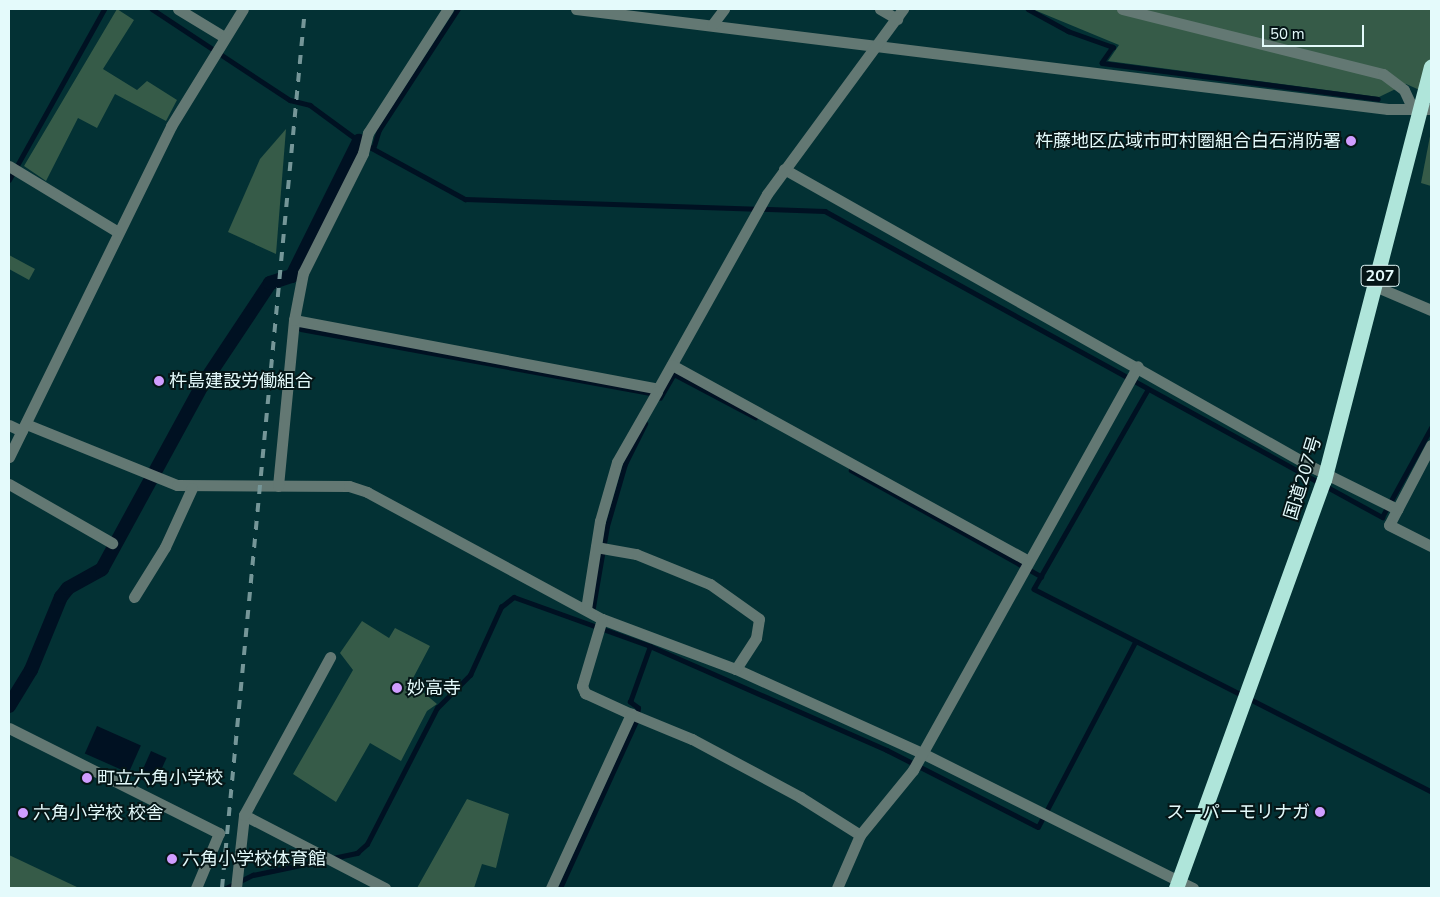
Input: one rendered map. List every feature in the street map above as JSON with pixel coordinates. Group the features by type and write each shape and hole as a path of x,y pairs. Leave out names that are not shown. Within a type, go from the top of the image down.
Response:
{"highway":[{"name":"国道207号","path":"1177,885 1243,709 1323,482 1426,109 1431,69"}],"street":[{"path":"178,9 221,42"},
{"path":"9,457 118,232 211,57 243,9"},
{"path":"278,486 294,320 303,273 363,153 368,133 448,9"},
{"path":"576,9 1388,109 1426,109"},
{"path":"712,25 724,9"},
{"path":"880,9 897,19"},
{"path":"294,320 658,390 767,194 879,45 903,9"},
{"path":"1122,9 1382,74 1404,90 1410,104 1426,109"},
{"path":"9,166 118,232"},
{"path":"784,170 1136,368 1323,482 1391,507"},
{"path":"1377,287 1431,310"},
{"path":"672,365 1026,565"},
{"path":"837,888 860,835 918,761 1136,368"},
{"path":"654,396 617,462 601,547 594,618 582,686 585,693 692,739 775,784 860,835"},
{"path":"9,425 24,427 158,480 192,488 349,486 367,492 594,618 736,669 918,761 1044,815 1177,885 1193,888"},
{"path":"1431,445 1391,507 1389,525 1431,546"},
{"path":"9,484 112,543"},
{"path":"134,597 165,548 192,488"},
{"path":"601,547 636,554 710,584 759,619 756,638 736,669"},
{"path":"236,888 244,815 330,657"},
{"path":"551,888 635,716"},
{"path":"9,728 219,833 196,888"},
{"path":"244,815 337,865 385,888"}],"green space":[{"path":"117,9 134,20 103,69 137,90 147,81 177,100 166,121 115,94 97,128 78,118 46,181 24,166"},
{"path":"1032,9 1431,9 1431,95 1406,84 1379,97 1108,61 1119,45"},
{"path":"286,129 276,254 228,232 260,159"},
{"path":"1431,131 1431,186 1421,183"},
{"path":"9,255 35,269 29,280 9,269"},
{"name":"妙高寺","path":"362,621 389,638 395,628 430,646 411,682 437,704 427,711 401,761 370,743 336,802 293,774 353,670 340,653"},
{"path":"467,799 509,814 496,868 482,864 474,888 417,888"},
{"path":"9,855 79,888 9,888"}],"water":[{"path":"97,726 141,746 129,773 85,753"},
{"path":"151,751 167,758 154,785 139,778"}],"waterway":[{"path":"9,180 104,9"},
{"path":"152,9 290,100 310,105 359,141 465,199 825,211 1382,517 1431,428"},
{"path":"374,146 379,130 458,9"},
{"path":"1028,9 1068,31 1113,47 1102,63 1378,99"},
{"path":"9,706 31,670 61,597 68,588 102,569 203,384 270,283 292,276 359,141"},
{"path":"301,329 654,394"},
{"path":"660,398 674,374 755,417"},
{"path":"1148,390 1034,589 1431,791"},
{"path":"592,613 607,526 625,464 645,424"},
{"path":"851,470 1041,576"},
{"path":"333,858 357,853 367,844 437,708 470,675 501,607 514,597 650,646 887,750 1038,827 1135,642"},
{"path":"560,888 636,721 638,708 630,702 650,646"},
{"path":"226,888 253,875 325,860"}],"railway":[{"path":"222,888 305,9"}],"place":[{"name":"杵藤地区広域市町村圏組合白石消防署","path":"1351,141"},
{"name":"杵島建設労働組合","path":"159,381"},
{"name":"妙高寺","path":"397,688"},
{"name":"町立六角小学校","path":"87,778"},
{"name":"スーパーモリナガ","path":"1320,812"},
{"name":"六角小学校 校舎","path":"23,813"},
{"name":"六角小学校体育館","path":"172,859"}]}
